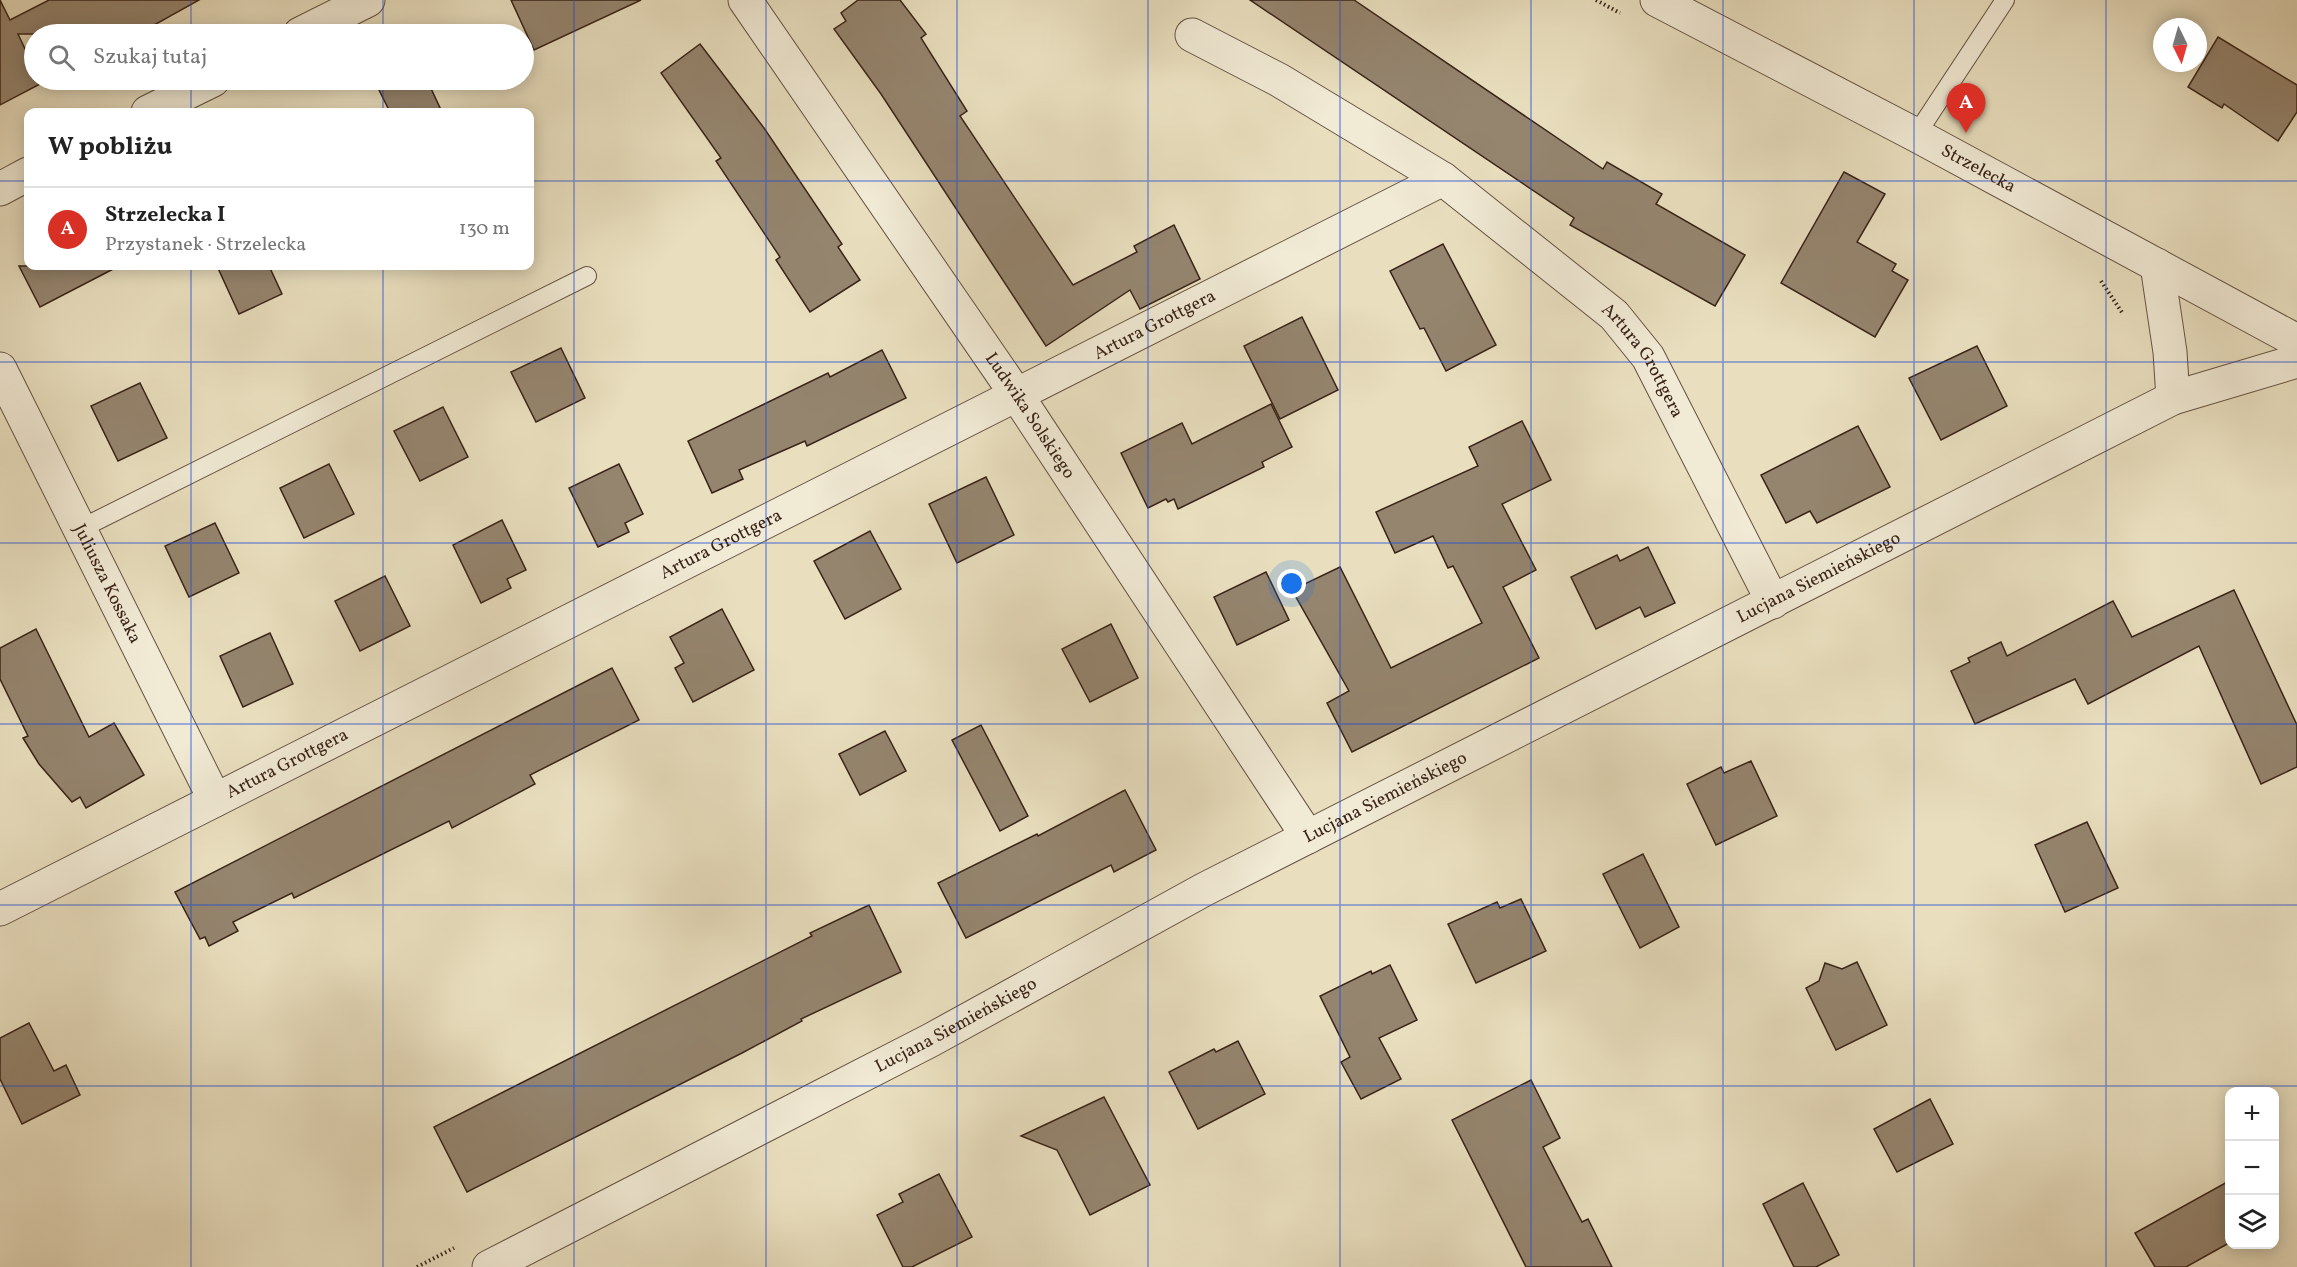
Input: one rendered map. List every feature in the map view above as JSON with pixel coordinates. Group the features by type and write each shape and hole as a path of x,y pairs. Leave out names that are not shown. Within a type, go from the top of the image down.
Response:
{"street":[{"path":"320,24 368,0"},
{"name":"Ludwika Solskiego","path":"745,0 1016,394 1308,837"},
{"name":"Strzelecka","path":"1657,0 1916,135 2297,342"},
{"name":"Artura Grottgera","path":"1192,35 1279,80 1443,179 1614,315 1648,357 1773,602"},
{"path":"156,108 193,90"},
{"path":"0,189 24,176"},
{"name":"Artura Grottgera","path":"0,909 1443,179"},
{"path":"2157,265 2170,352 2173,399"},
{"name":"Lucjana Siemieńskiego","path":"489,1267 931,1040 1205,889 2173,399 2297,361"},
{"name":"Juliusza Kossaka","path":"0,369 215,800"}],"lane":[{"path":"1916,135 2005,0"},
{"path":"80,529 587,276"}],"path":[{"path":"1596,0 1626,16"},
{"path":"2100,279 2128,323"},
{"path":"417,1267 458,1246"}],"building":[{"path":"0,0 10,20 49,0 199,0 156,24 24,24 24,34 18,34 24,47 24,90 29,90 0,105"},
{"path":"511,0 641,0 534,50 534,24 522,24"},
{"path":"858,0 900,0 926,34 921,38 967,111 960,116 1073,285 1137,252 1134,246 1174,225 1200,279 1140,309 1130,290 1046,346 881,94 834,29 846,21 841,13"},
{"path":"1250,0 1354,0 1603,169 1607,162 1662,194 1656,204 1745,255 1715,306 1570,225 1574,218"},
{"path":"2218,37 2297,85 2297,112 2278,141 2224,104 2222,108 2188,87 2197,72 2207,72 2207,55"},
{"path":"700,44 764,128 842,244 838,247 860,280 810,312 776,260 780,257 716,161 721,158 661,73"},
{"path":"379,90 432,90 440,108 388,108"},
{"path":"1844,172 1885,194 1857,242 1896,264 1892,271 1908,280 1875,337 1781,283"},
{"path":"1443,244 1496,345 1446,371 1424,328 1420,329 1390,271"},
{"path":"19,266 24,266 24,270 111,270 40,307"},
{"path":"219,270 271,270 282,294 239,314"},
{"path":"1302,317 1338,390 1280,419 1244,346"},
{"path":"1977,346 2007,406 1941,440 1909,378"},
{"path":"561,348 585,398 536,422 511,372"},
{"path":"882,350 906,398 807,446 805,441 739,470 743,479 712,493 688,441 828,373 830,377"},
{"path":"140,383 167,438 118,461 91,406"},
{"path":"1271,404 1292,447 1262,462 1264,467 1178,509 1174,499 1168,502 1166,499 1148,508 1121,453 1182,423 1192,444"},
{"path":"443,407 468,457 420,481 394,431"},
{"path":"1522,421 1551,480 1502,504 1536,570 1503,587 1539,658 1352,752 1327,703 1349,691 1292,590 1340,567 1391,668 1482,623 1453,566 1448,568 1433,536 1395,553 1376,512 1478,466 1469,447"},
{"path":"1858,426 1890,487 1817,523 1810,511 1786,523 1761,475"},
{"path":"329,464 354,514 304,538 280,488"},
{"path":"619,464 643,514 625,523 629,532 598,547 569,488"},
{"path":"986,477 1014,535 957,563 929,504"},
{"path":"502,520 526,570 507,579 511,588 481,603 453,545"},
{"path":"215,523 239,573 189,597 165,546"},
{"path":"870,531 901,589 845,619 814,561"},
{"path":"1648,547 1675,603 1645,617 1640,607 1596,629 1571,577 1617,555 1620,561"},
{"path":"1266,572 1289,620 1237,645 1214,597"},
{"path":"385,576 410,626 360,651 335,601"},
{"path":"2234,590 2297,725 2297,767 2261,784 2199,646 2088,704 2075,679 1975,724 1951,671 1970,662 1968,658 2001,642 2007,656 2113,601 2132,637"},
{"path":"722,609 754,670 693,702 675,668 684,663 670,637"},
{"path":"1111,624 1138,678 1090,702 1062,649"},
{"path":"36,629 89,737 114,723 144,775 86,808 80,797 72,802 39,764 23,738 28,736 0,679 0,648"},
{"path":"270,633 293,684 243,707 220,656"},
{"path":"612,668 639,720 530,775 535,784 452,828 449,821 294,898 292,893 233,922 238,931 209,946 205,937 200,939 175,892"},
{"path":"981,725 1028,816 1000,831 952,740"},
{"path":"885,731 906,771 860,795 839,754"},
{"path":"1751,761 1777,816 1716,845 1687,784 1721,767 1724,773"},
{"path":"1125,790 1156,850 1114,872 1111,865 966,938 938,883 1037,834 1038,836"},
{"path":"2087,822 2118,888 2065,912 2035,845"},
{"path":"1643,854 1679,927 1640,948 1603,874"},
{"path":"1521,899 1546,951 1476,983 1448,924 1497,902 1500,908"},
{"path":"869,905 901,972 801,1019 802,1021 742,1053 467,1192 434,1127 812,936 810,933"},
{"path":"1857,962 1887,1025 1836,1050 1806,988 1819,981 1825,963 1842,969"},
{"path":"1390,965 1417,1020 1379,1038 1401,1079 1361,1099 1341,1062 1350,1057 1320,996 1371,971 1372,974"},
{"path":"29,1023 54,1071 66,1065 80,1095 22,1124 0,1079 0,1038"},
{"path":"1238,1041 1265,1094 1198,1129 1169,1072 1214,1049 1216,1052"},
{"path":"1531,1080 1560,1138 1543,1147 1582,1222 1588,1219 1612,1267 1526,1267 1452,1120"},
{"path":"1104,1097 1150,1185 1090,1215 1057,1150 1021,1136"},
{"path":"1930,1099 1953,1144 1897,1172 1874,1129"},
{"path":"939,1174 972,1237 912,1267 903,1267 877,1215 903,1202 899,1194"},
{"path":"1803,1183 1839,1255 1816,1267 1794,1267 1763,1204"},
{"path":"2225,1183 2225,1245 2186,1267 2155,1267 2135,1233"}],"place":[{"name":"Strzelecka I","path":"1966,133"}]}
